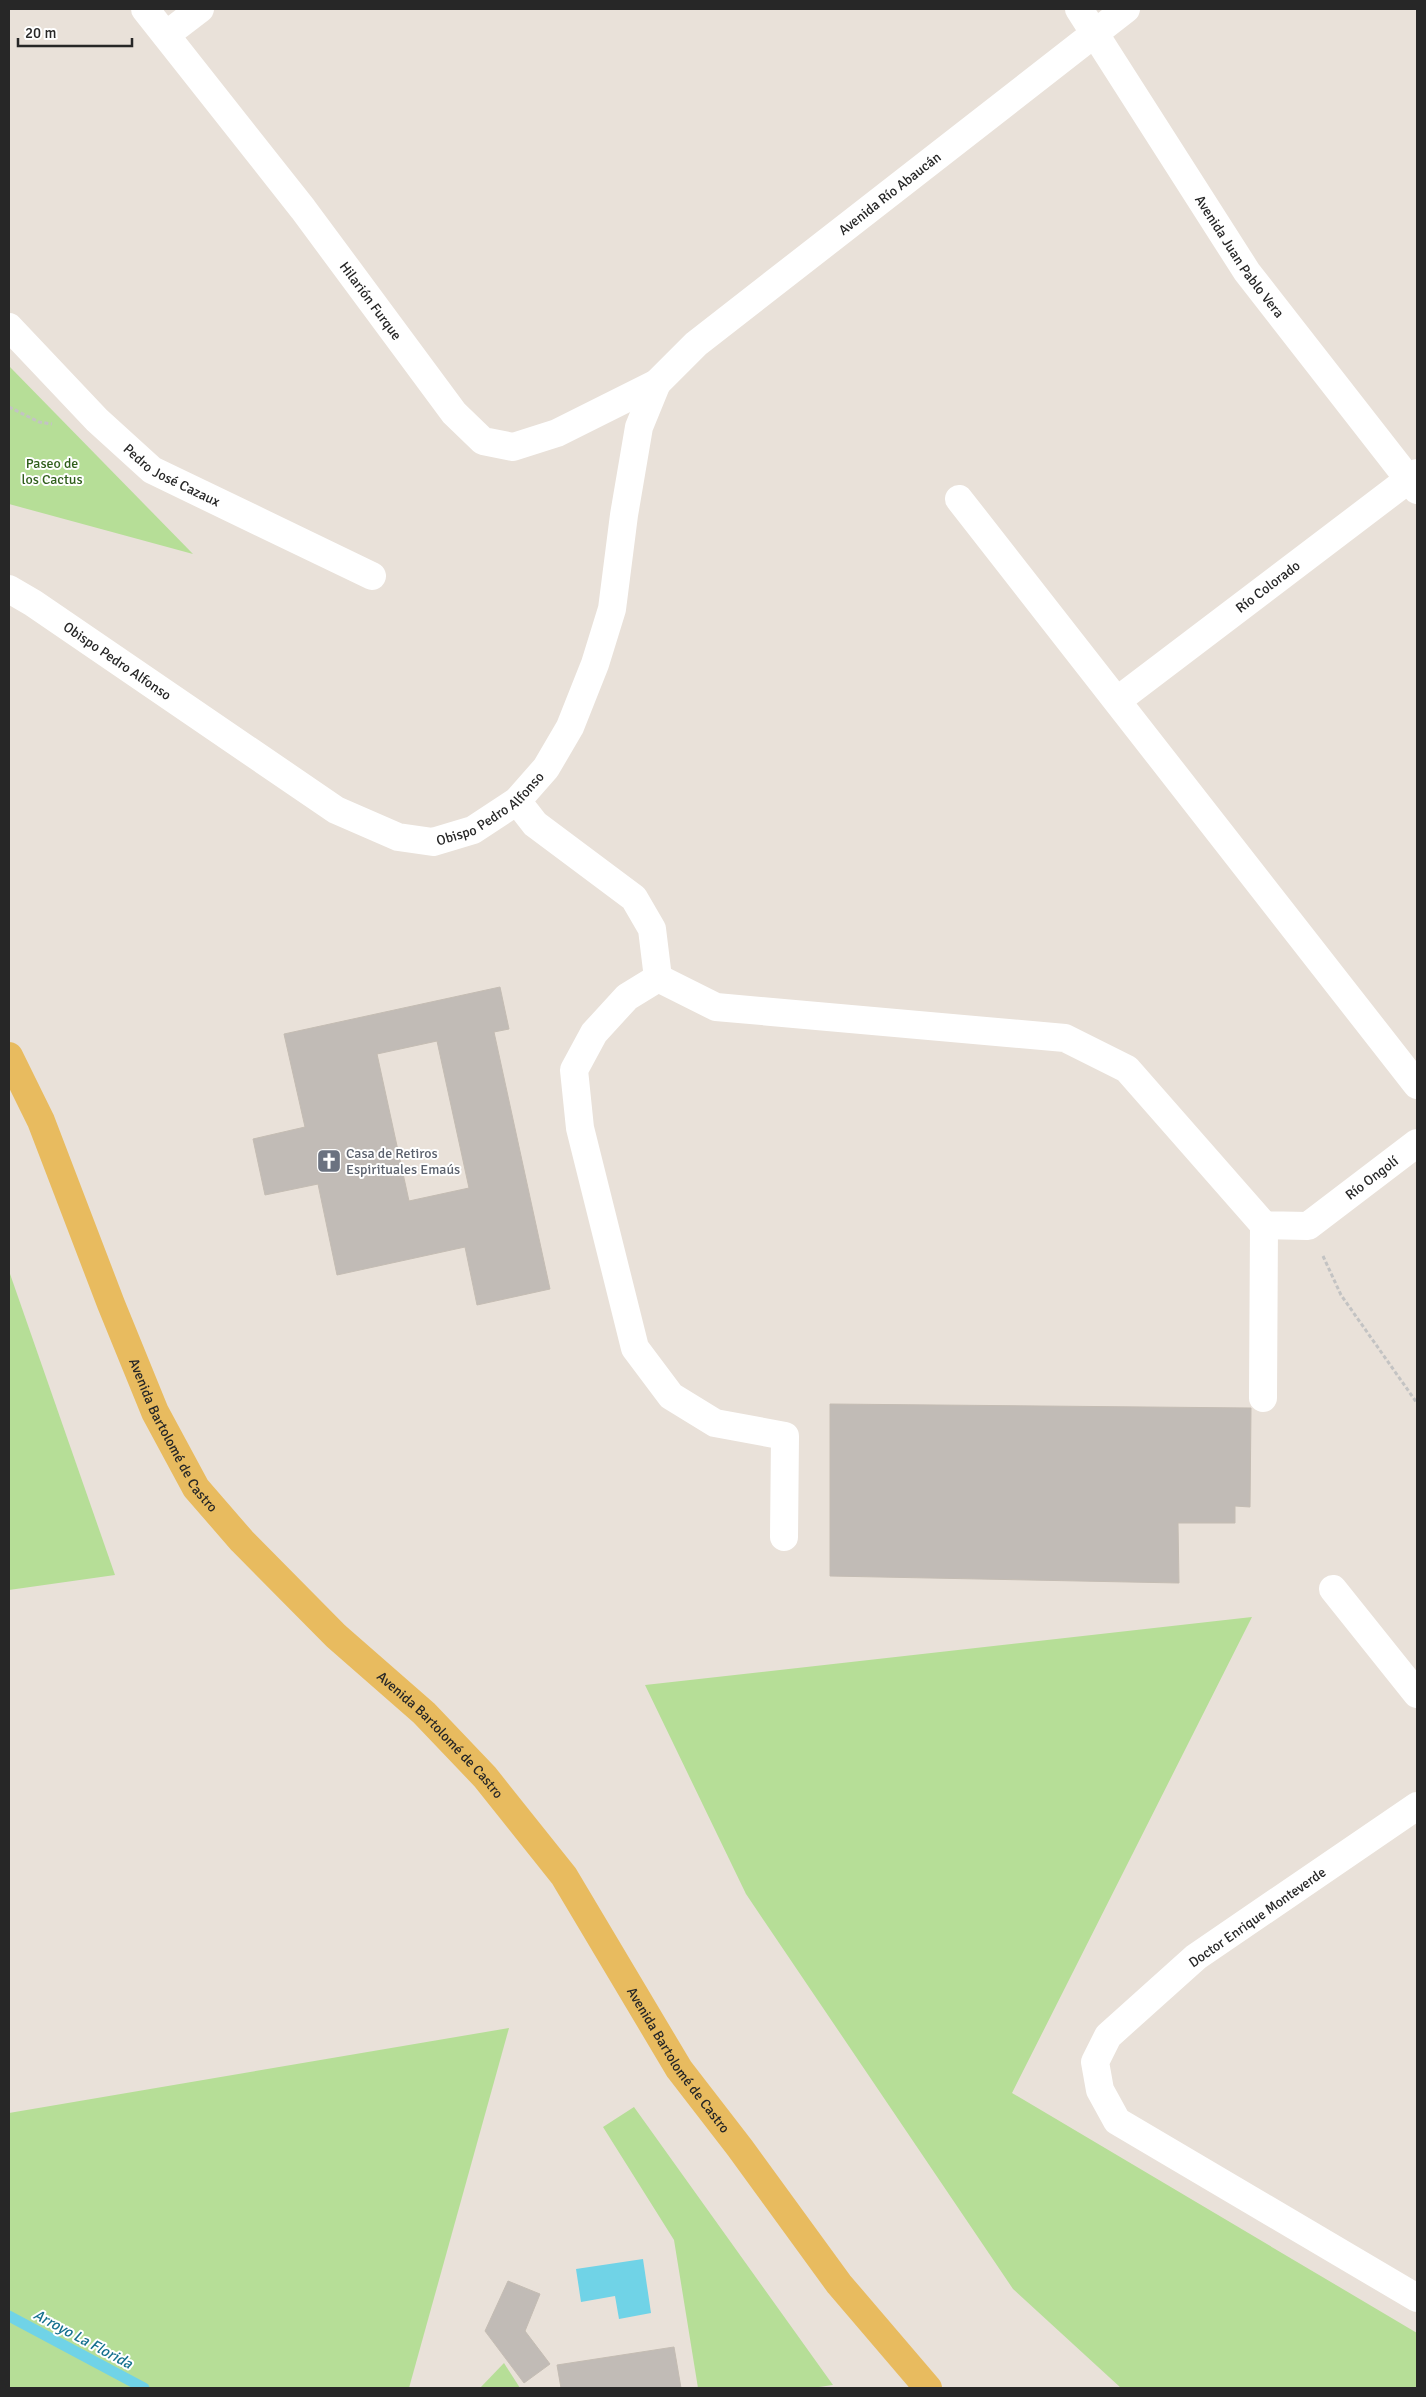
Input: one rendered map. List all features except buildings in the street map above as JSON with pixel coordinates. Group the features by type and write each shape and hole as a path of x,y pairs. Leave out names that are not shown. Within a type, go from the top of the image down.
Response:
{"main road":[{"name":"Avenida Bartolomé de Castro","path":"9,1056 42,1122 111,1304 155,1412 196,1488 242,1541 336,1636 424,1713 485,1777 564,1876 679,2069 740,2148 839,2284 928,2388"}],"street":[{"name":"Hilarión Furque","path":"145,9 303,209 454,413 483,441 513,447 557,433 657,383"},
{"path":"166,35 200,9"},
{"name":"Avenida Juan Pablo Vera","path":"1079,9 1247,272 1414,481"},
{"name":"Avenida Río Abaucán","path":"657,383 696,344 1126,9"},
{"name":"Pedro José Cazaux","path":"9,327 97,420 152,470 372,576"},
{"name":"Obispo Pedro Alfonso","path":"9,589 33,603 336,810 398,838 432,842 474,830 517,801 546,768 570,727 595,664 612,609 624,515 639,427 657,383"},
{"name":"Río Colorado","path":"1118,700 1414,481"},
{"path":"959,499 1118,700 1417,1085"},
{"path":"517,801 535,824 634,898 652,929 658,978"},
{"path":"658,978 716,1007 1065,1038 1127,1069 1264,1225 1263,1398"},
{"path":"658,978 627,997 600,1026 594,1033 574,1070 580,1128 634,1348 671,1396 715,1424 785,1436 784,1537"},
{"name":"Río Ongolí","path":"1264,1225 1308,1226 1417,1143"},
{"path":"1333,1589 1417,1694"},
{"name":"Doctor Enrique Monteverde","path":"1417,1806 1196,1957 1108,2036 1095,2062 1100,2090 1117,2121 1417,2298"}],"path":[{"path":"1326,1213 1321,1251 1341,1295 1417,1403"}],"green space":[{"name":"Paseo de los Cactus","path":"9,366 193,554 9,504"},
{"path":"9,1271 115,1575 9,1590"},
{"path":"1252,1617 1012,2093 1417,2333 1417,2388 1121,2388 1013,2289 746,1894 645,1685"},
{"path":"509,2028 409,2388 9,2388 9,2113"},
{"path":"634,2107 833,2385 812,2388 698,2388 674,2240 603,2127"},
{"path":"504,2363 520,2388 480,2388"}],"water":[{"path":"643,2259 651,2313 619,2319 615,2296 581,2302 576,2269"}],"waterway":[{"name":"Arroyo La Florida","path":"9,2316 144,2388"}],"place":[{"name":"Casa de Retiros Espirituales Emaús","path":"329,1161"}]}
